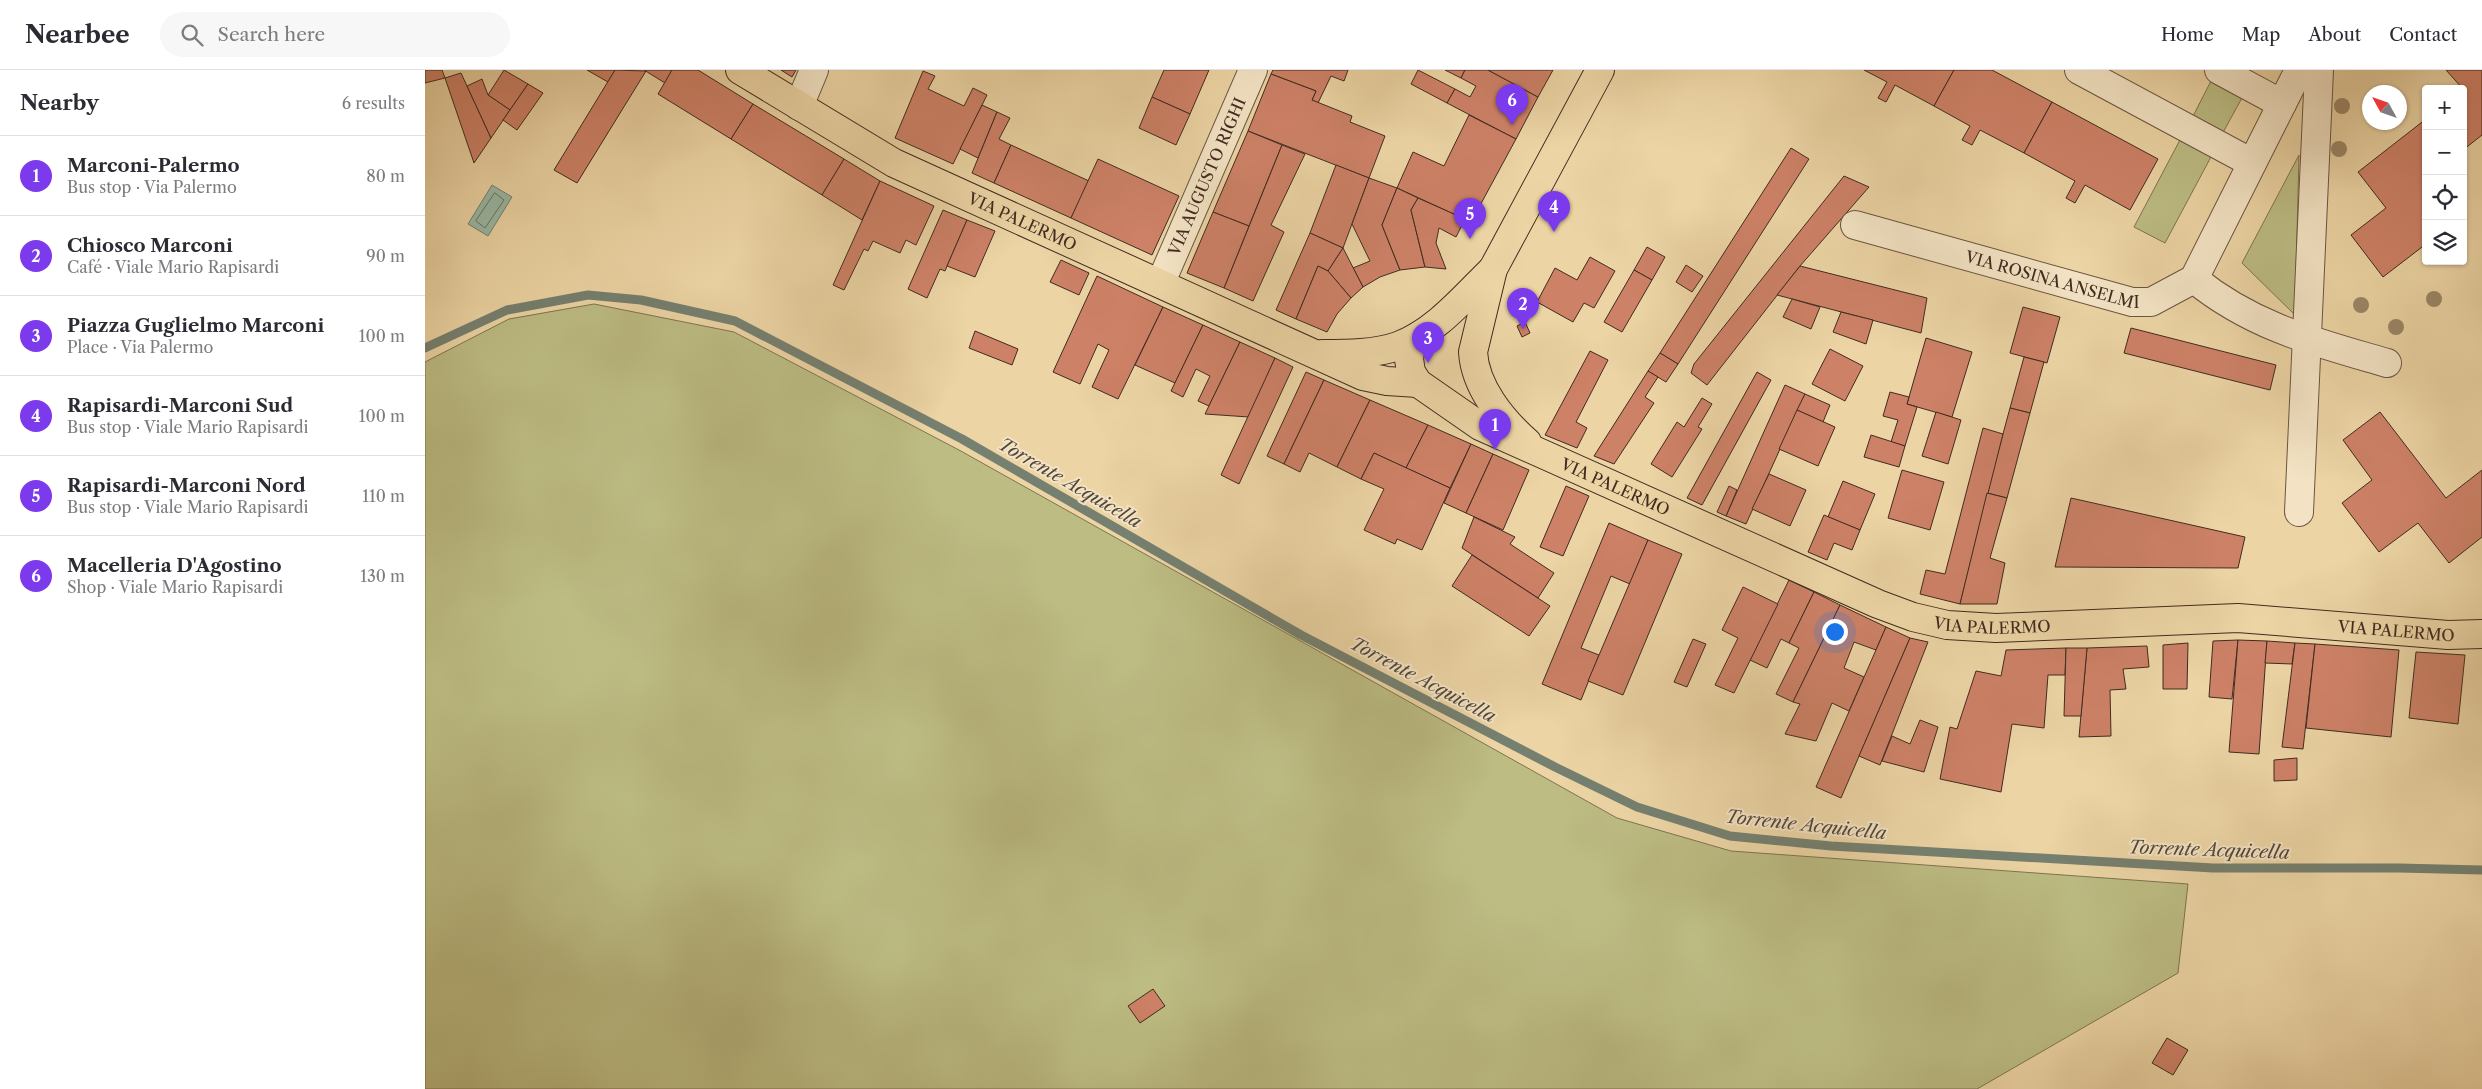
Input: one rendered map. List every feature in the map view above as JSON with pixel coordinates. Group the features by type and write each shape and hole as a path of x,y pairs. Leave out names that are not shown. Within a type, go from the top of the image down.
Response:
{"main road":[{"name":"VIA PALERMO","path":"741,70 894,163 1161,282 1363,376 1423,386 1480,426 1878,604 1913,617 1947,625 1995,628 2238,618 2447,635 2482,634"},
{"path":"1493,269 1411,346 1409,359 1411,372 1423,386 1443,392 1457,388 1468,378 1493,269 1600,70"},
{"path":"1316,354 1364,352 1397,347 1423,333 1441,327 1456,330 1466,340 1484,389 1512,428 1538,451"}],"street":[{"path":"799,106 814,70"},
{"name":"VIA AUGUSTO RIGHI","path":"1161,282 1253,70"},
{"path":"2079,70 2252,162"},
{"path":"2219,70 2282,104"},
{"path":"2299,70 2194,279 2217,297 2262,323 2307,339 2387,363"},
{"path":"2299,512 2319,70"},
{"name":"VIA ROSINA ANSELMI","path":"1855,225 2132,302 2151,302 2194,279"}],"green space":[{"path":"2212,79 2243,96 2220,138 2190,122"},
{"path":"2181,138 2212,155 2165,243 2134,227"},
{"path":"2299,155 2295,315 2242,263"},
{"path":"594,304 734,332 959,450 1617,818 1731,851 2188,884 2178,973 1977,1089 425,1089 425,362 509,319"}],"water":[{"path":"492,185 512,197 488,236 468,224"}],"building":[{"path":"425,70 442,70 445,78 425,83"},
{"path":"504,70 528,84 510,110 488,95"},
{"path":"587,70 615,70 608,82"},
{"path":"615,70 646,71 577,183 554,170"},
{"path":"644,70 672,70 665,83"},
{"path":"672,70 698,70 753,104 731,139 658,94"},
{"path":"781,70 796,70 792,77"},
{"path":"1164,70 1209,70 1190,114 1152,97"},
{"path":"1273,70 1348,70 1344,81 1331,76 1318,103 1312,100 1316,91 1271,74"},
{"path":"1418,70 1455,89 1447,103 1411,84"},
{"path":"1445,70 1465,70 1461,78"},
{"path":"1465,70 1488,70 1538,97 1516,139 1447,103 1455,89 1470,97 1476,86 1461,78"},
{"path":"1488,70 1553,70 1538,97"},
{"path":"1864,70 1954,70 1934,106 1895,85 1886,102 1878,98 1887,82"},
{"path":"1954,70 1992,70 2052,102 2024,153 1980,130 1972,145 1962,140 1970,126 1934,106"},
{"path":"2446,70 2482,70 2482,135 2467,147 2467,85 2459,85"},
{"path":"923,71 935,76 928,89 964,106 973,88 987,95 953,164 895,138"},
{"path":"461,73 491,138 474,163 445,78"},
{"path":"1271,74 1316,91 1312,100 1352,116 1350,122 1385,136 1369,178 1248,131"},
{"path":"482,79 488,95 510,110 491,138 467,86"},
{"path":"528,84 543,93 517,130 503,120"},
{"path":"1152,97 1190,114 1176,145 1139,128"},
{"path":"2052,102 2158,159 2130,210 2085,185 2075,203 2066,198 2075,181 2024,153"},
{"path":"753,104 844,159 822,195 731,139"},
{"path":"982,105 997,112 978,158 960,149"},
{"path":"997,112 1010,118 999,139 1011,145 994,183 972,173"},
{"path":"1469,115 1516,139 1471,222 1397,188 1413,152 1444,166"},
{"path":"2422,122 2422,247 2383,277 2351,235 2386,208 2358,172"},
{"path":"1248,131 1282,145 1249,226 1213,212"},
{"path":"1011,145 1089,181 1071,218 994,183"},
{"path":"1282,145 1305,154 1271,225 1284,232 1253,301 1224,288"},
{"path":"1791,148 1809,159 1678,364 1660,353"},
{"path":"844,159 880,181 862,220 822,195"},
{"path":"1098,159 1179,196 1152,255 1071,218"},
{"path":"1336,165 1369,178 1343,248 1310,233"},
{"path":"1844,176 1869,187 1800,266 1707,385 1691,373 1694,364"},
{"path":"1369,178 1397,188 1382,225 1400,270 1380,277 1363,287 1353,268 1370,261 1352,224"},
{"path":"880,181 934,206 916,245 906,240 900,253 873,241 868,251 864,249 844,290 833,285"},
{"path":"1397,188 1418,198 1411,210 1425,267 1400,270 1382,225"},
{"path":"1418,198 1465,219 1456,237 1439,228 1436,243 1446,269 1425,267 1411,210"},
{"path":"943,210 967,220 945,271 940,269 927,298 908,289"},
{"path":"1213,212 1249,226 1224,288 1187,273"},
{"path":"967,220 995,231 975,277 947,266"},
{"path":"1310,233 1343,248 1328,271 1318,266 1296,319 1276,310"},
{"path":"1647,247 1665,257 1652,280 1634,270"},
{"path":"1343,248 1363,287 1351,298 1328,271"},
{"path":"1590,257 1615,271 1594,308 1584,303 1573,322 1537,302 1555,268 1577,280"},
{"path":"1061,260 1089,273 1079,295 1050,282"},
{"path":"1686,265 1703,276 1692,292 1676,282"},
{"path":"1318,266 1328,271 1351,298 1337,314 1327,332 1296,319"},
{"path":"1800,266 1927,298 1921,333 1777,295"},
{"path":"1634,270 1652,280 1622,332 1604,322"},
{"path":"1097,276 1163,307 1118,399 1092,387 1109,350 1098,344 1080,384 1053,372"},
{"path":"1792,299 1820,307 1811,329 1783,317"},
{"path":"1163,307 1203,325 1175,383 1135,365"},
{"path":"2023,307 2060,317 2047,363 2010,353"},
{"path":"1841,312 1873,320 1866,344 1833,332"},
{"path":"1525,322 1530,333 1522,337 1517,326"},
{"path":"1203,325 1240,342 1209,406 1198,401 1210,376 1196,369 1183,397 1171,391"},
{"path":"2131,328 2276,365 2270,390 2124,353"},
{"path":"975,331 1018,349 1012,365 969,348"},
{"path":"1926,338 1972,352 1952,417 1907,404"},
{"path":"1240,342 1275,358 1249,417 1205,414"},
{"path":"1830,349 1863,366 1845,401 1812,384"},
{"path":"1590,351 1608,360 1576,422 1587,428 1577,448 1545,435"},
{"path":"1660,353 1678,364 1666,382 1648,371"},
{"path":"2024,357 2044,362 2030,413 2010,408"},
{"path":"1275,358 1293,367 1239,484 1221,475"},
{"path":"1648,371 1658,377 1645,397 1654,403 1614,464 1594,456"},
{"path":"1306,372 1324,380 1284,464 1267,456"},
{"path":"1757,372 1771,380 1702,505 1687,498"},
{"path":"1324,380 1370,400 1337,467 1309,453 1300,472 1284,464"},
{"path":"1785,385 1805,394 1746,524 1726,516"},
{"path":"1890,392 1909,397 1907,404 1917,407 1905,446 1891,442 1898,420 1883,416"},
{"path":"1805,394 1830,405 1823,422 1797,410"},
{"path":"1702,398 1712,404 1698,427 1702,429 1672,477 1651,464 1677,422 1684,427"},
{"path":"1370,400 1428,425 1406,468 1374,453 1361,479 1337,467"},
{"path":"2010,408 2030,413 2007,498 1987,493"},
{"path":"1797,410 1835,427 1818,466 1779,449"},
{"path":"1936,412 1961,420 1948,464 1922,456"},
{"path":"2380,412 2446,498 2482,470 2482,537 2449,563 2418,523 2379,552 2342,503 2372,480 2343,440"},
{"path":"1428,425 1471,444 1450,488 1406,468"},
{"path":"1983,428 2003,434 1960,604 1920,594 1926,570 1945,574"},
{"path":"1871,435 1905,446 1899,467 1864,457"},
{"path":"1471,444 1493,454 1466,513 1444,503"},
{"path":"1374,453 1450,488 1422,550 1397,539 1395,544 1364,530 1384,489 1361,479"},
{"path":"1493,454 1529,470 1503,530 1466,513"},
{"path":"1902,470 1944,482 1930,530 1888,518"},
{"path":"1769,474 1806,490 1790,526 1752,509"},
{"path":"1843,481 1875,494 1860,530 1828,517"},
{"path":"1566,486 1589,496 1563,556 1540,547"},
{"path":"1729,486 1737,490 1726,516 1717,512"},
{"path":"1987,493 2007,498 1990,558 2005,563 1997,604 1960,604"},
{"path":"2071,498 2245,537 2238,568 2055,567"},
{"path":"1824,515 1860,530 1852,550 1834,543 1827,560 1808,552"},
{"path":"1474,517 1515,537 1510,544 1554,573 1538,598 1462,548"},
{"path":"1609,523 1648,540 1630,584 1611,576 1581,648 1599,655 1581,700 1542,684"},
{"path":"1648,540 1682,554 1623,695 1588,681"},
{"path":"1472,555 1550,606 1529,636 1452,586"},
{"path":"1789,580 1814,592 1789,643 1781,639 1767,668 1750,660"},
{"path":"1743,587 1778,604 1734,693 1715,685 1738,638 1722,630"},
{"path":"1814,592 1840,605 1793,702 1776,694 1799,648 1789,643"},
{"path":"1840,605 1886,627 1876,650 1854,642 1844,668 1864,677 1849,711 1832,703 1816,741 1785,734 1800,704 1793,702"},
{"path":"1886,627 1910,638 1841,798 1816,787"},
{"path":"1910,638 1928,642 1880,765 1859,756"},
{"path":"1693,639 1706,644 1687,687 1674,682"},
{"path":"2238,640 2232,699 2209,697 2213,641"},
{"path":"2238,640 2267,641 2259,754 2229,752"},
{"path":"2267,641 2295,643 2292,664 2265,663"},
{"path":"2188,643 2187,689 2163,689 2163,645"},
{"path":"2295,643 2315,644 2303,749 2282,747"},
{"path":"2315,644 2399,650 2391,737 2306,728"},
{"path":"2147,646 2149,667 2123,669 2126,689 2110,690 2111,736 2079,737 2087,648"},
{"path":"2066,648 2065,675 2048,675 2044,728 2012,724 2001,792 1940,779 1950,727 1957,729 1976,671 2001,676 2006,650"},
{"path":"2066,648 2087,648 2081,716 2064,716"},
{"path":"2416,652 2465,655 2458,724 2409,718"},
{"path":"1920,720 1938,727 1924,772 1882,761 1892,736 1910,744"},
{"path":"2297,758 2297,780 2274,781 2274,760"},
{"path":"1153,989 1165,1006 1140,1023 1128,1006"},
{"path":"2167,1038 2188,1050 2173,1075 2152,1063"}],"waterway":[{"name":"Torrente Acquicella","path":"425,348 507,310 588,295 641,300 735,321 962,439 1301,635 1555,767 1637,807 1730,836 1831,846 2213,868 2482,870"}],"place":[{"name":"Macelleria D'Agostino","path":"1512,125"},
{"name":"Rapisardi-Marconi Sud","path":"1554,232"},
{"name":"Rapisardi-Marconi Nord","path":"1470,239"},
{"name":"Chiosco Marconi","path":"1523,329"},
{"name":"Piazza Guglielmo Marconi","path":"1428,363"},
{"name":"Marconi-Palermo","path":"1495,450"}]}
